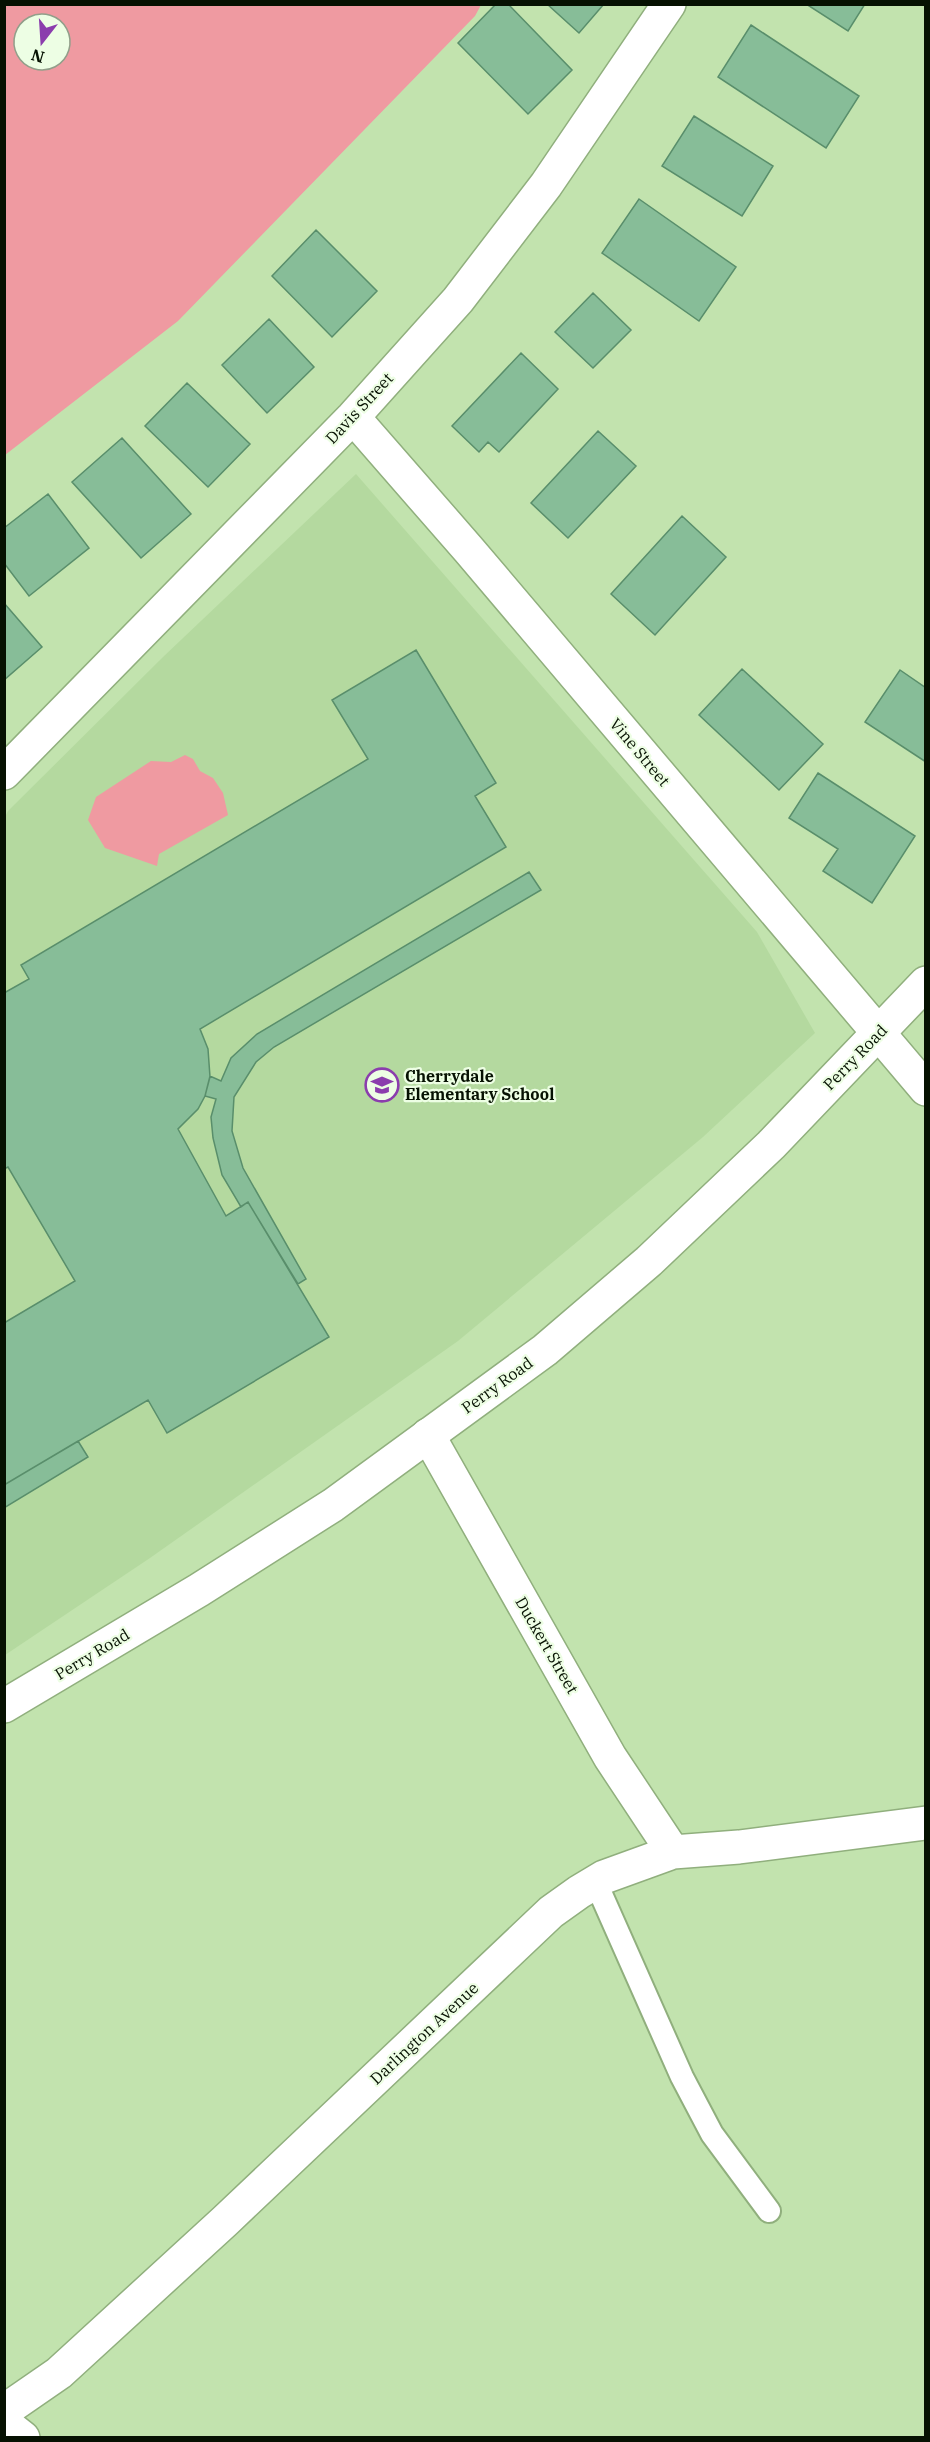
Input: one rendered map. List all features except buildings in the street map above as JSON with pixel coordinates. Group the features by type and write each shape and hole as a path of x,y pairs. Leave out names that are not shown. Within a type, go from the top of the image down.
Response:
{"street":[{"name":"Davis Street","path":"4,773 353,417 458,300 546,185 669,4"},
{"name":"Vine Street","path":"353,417 926,1089"},
{"name":"Perry Road","path":"4,1706 199,1590 333,1505 544,1350 649,1261 771,1145 926,983"},
{"name":"Duckert Street","path":"428,1435 610,1756 673,1852"},
{"name":"Darlington Avenue","path":"4,2411 59,2373 225,2221 551,1912 604,1877 673,1852 739,1847 926,1823"},
{"path":"4,2423 23,2438"}],"lane":[{"path":"596,1883 682,2077 712,2134 769,2211"}],"shaded area":[{"path":"5,4 481,4 475,16 178,321 5,455"},
{"name":"Cherrydale Elementary School","path":"356,474 757,932 815,1033 703,1137 458,1341 150,1558 5,1655 5,817 8,811 163,657"},
{"path":"185,755 193,759 200,771 213,778 223,793 228,815 159,854 157,866 105,848 88,820 96,797 151,761 171,762"}],"place":[{"name":"Cherrydale Elementary School","path":"382,1085"}]}
